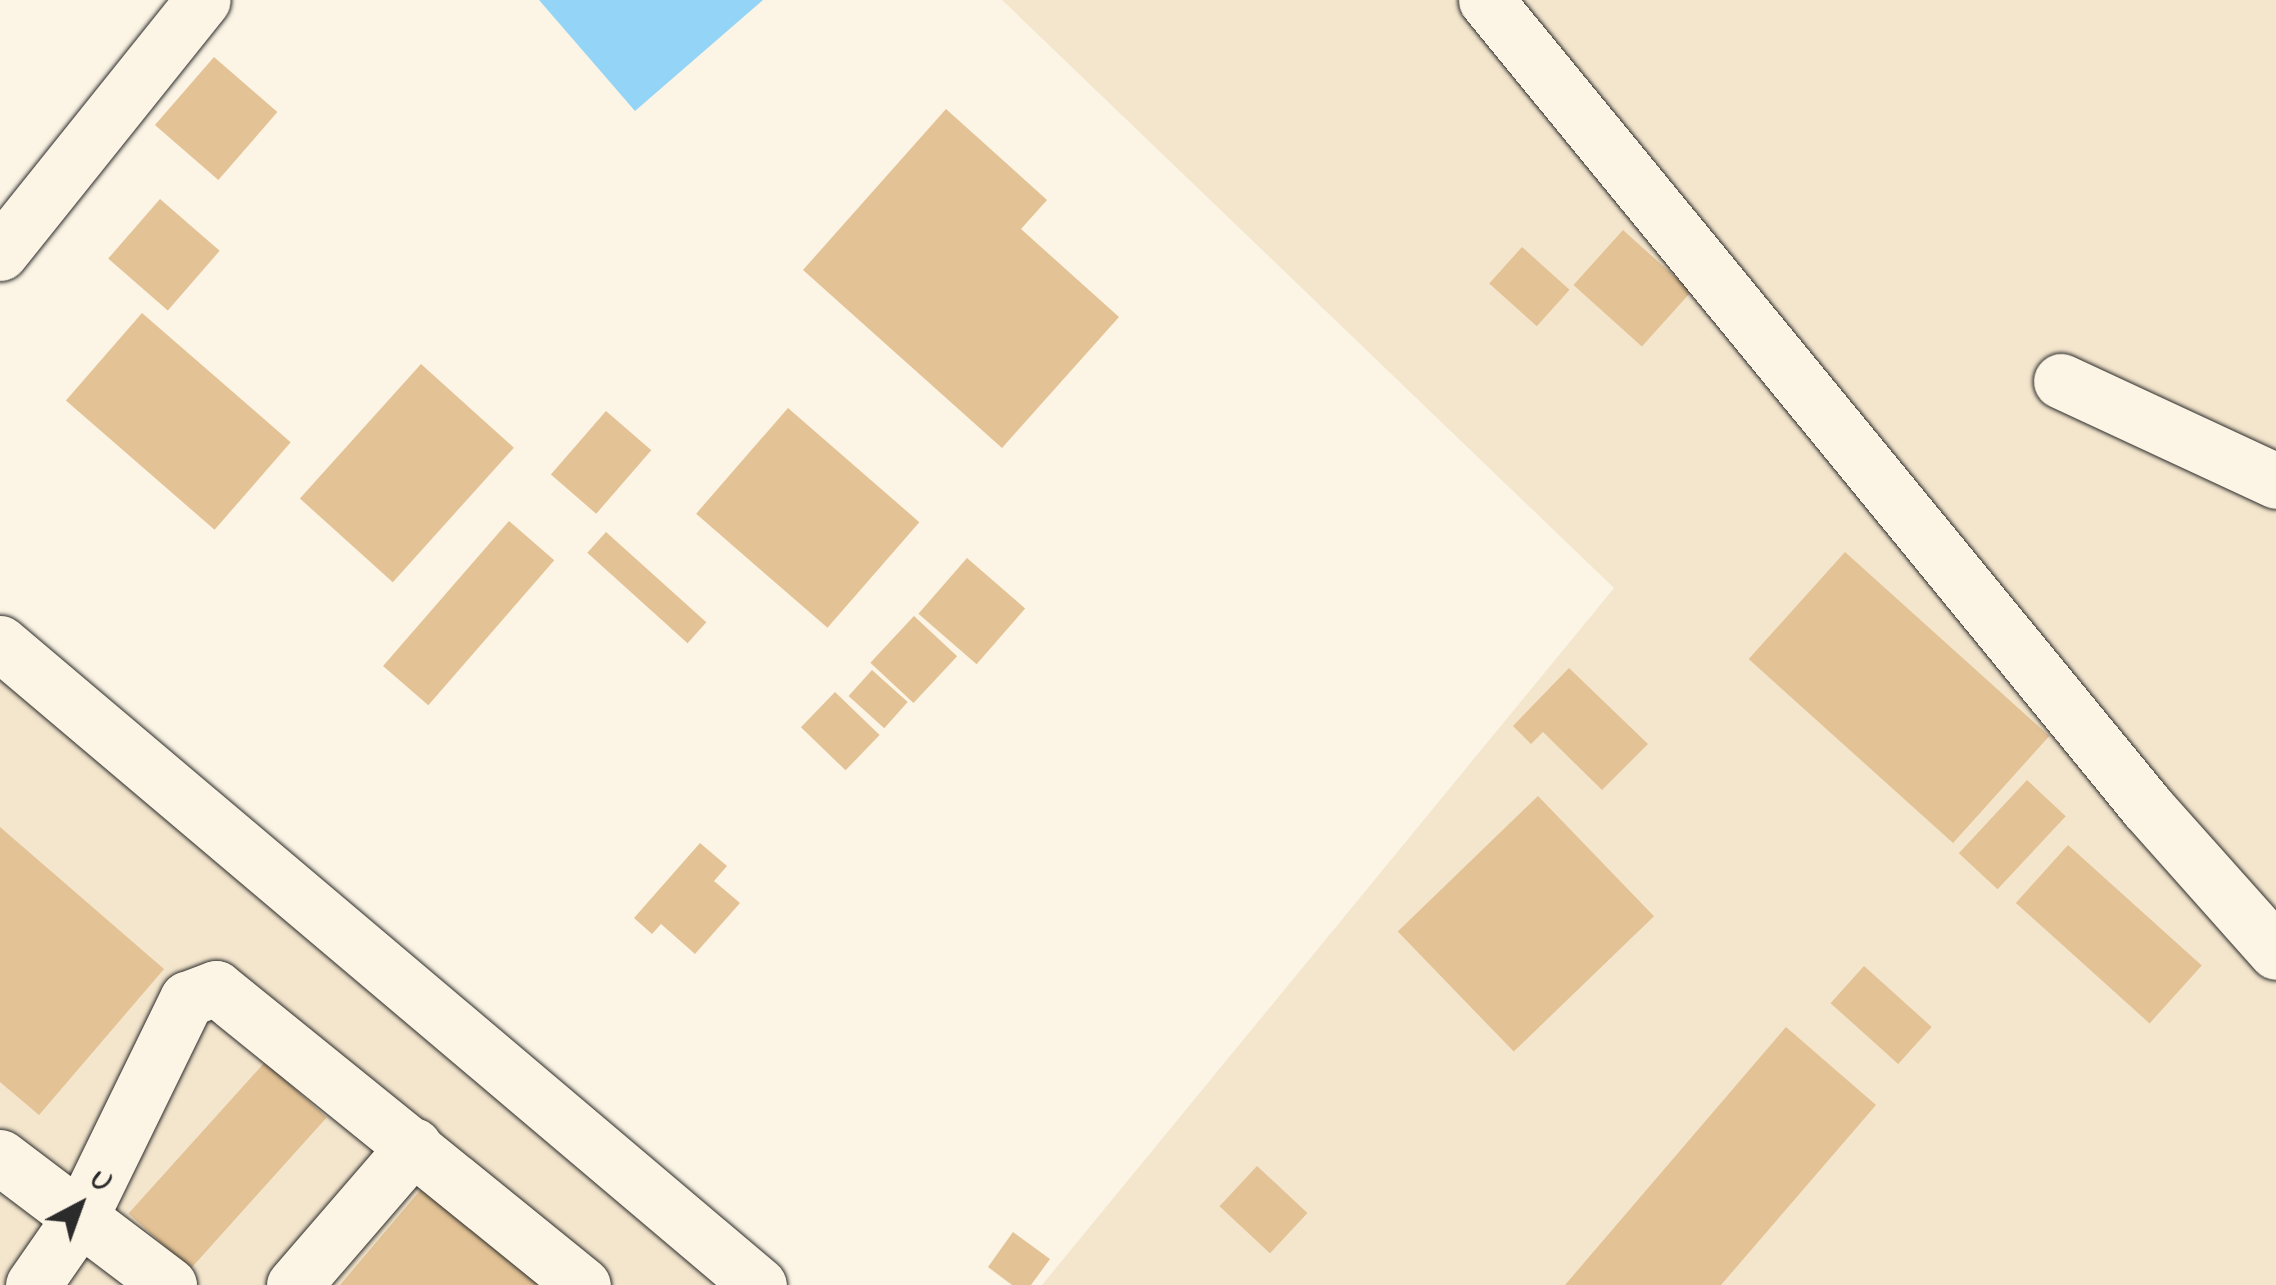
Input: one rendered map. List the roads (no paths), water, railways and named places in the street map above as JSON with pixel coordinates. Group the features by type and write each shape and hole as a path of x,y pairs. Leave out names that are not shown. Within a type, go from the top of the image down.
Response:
{"lane":[{"path":"0,253 203,0"},
{"path":"1486,0 2147,807 2276,952"},
{"path":"2060,381 2276,481"},
{"path":"0,643 759,1285"},
{"path":"33,1285 81,1216 187,999 203,990 236,998 582,1285"},
{"path":"294,1285 414,1146"},
{"path":"0,1156 168,1285"}],"water":[{"path":"539,0 763,0 635,111"}]}
